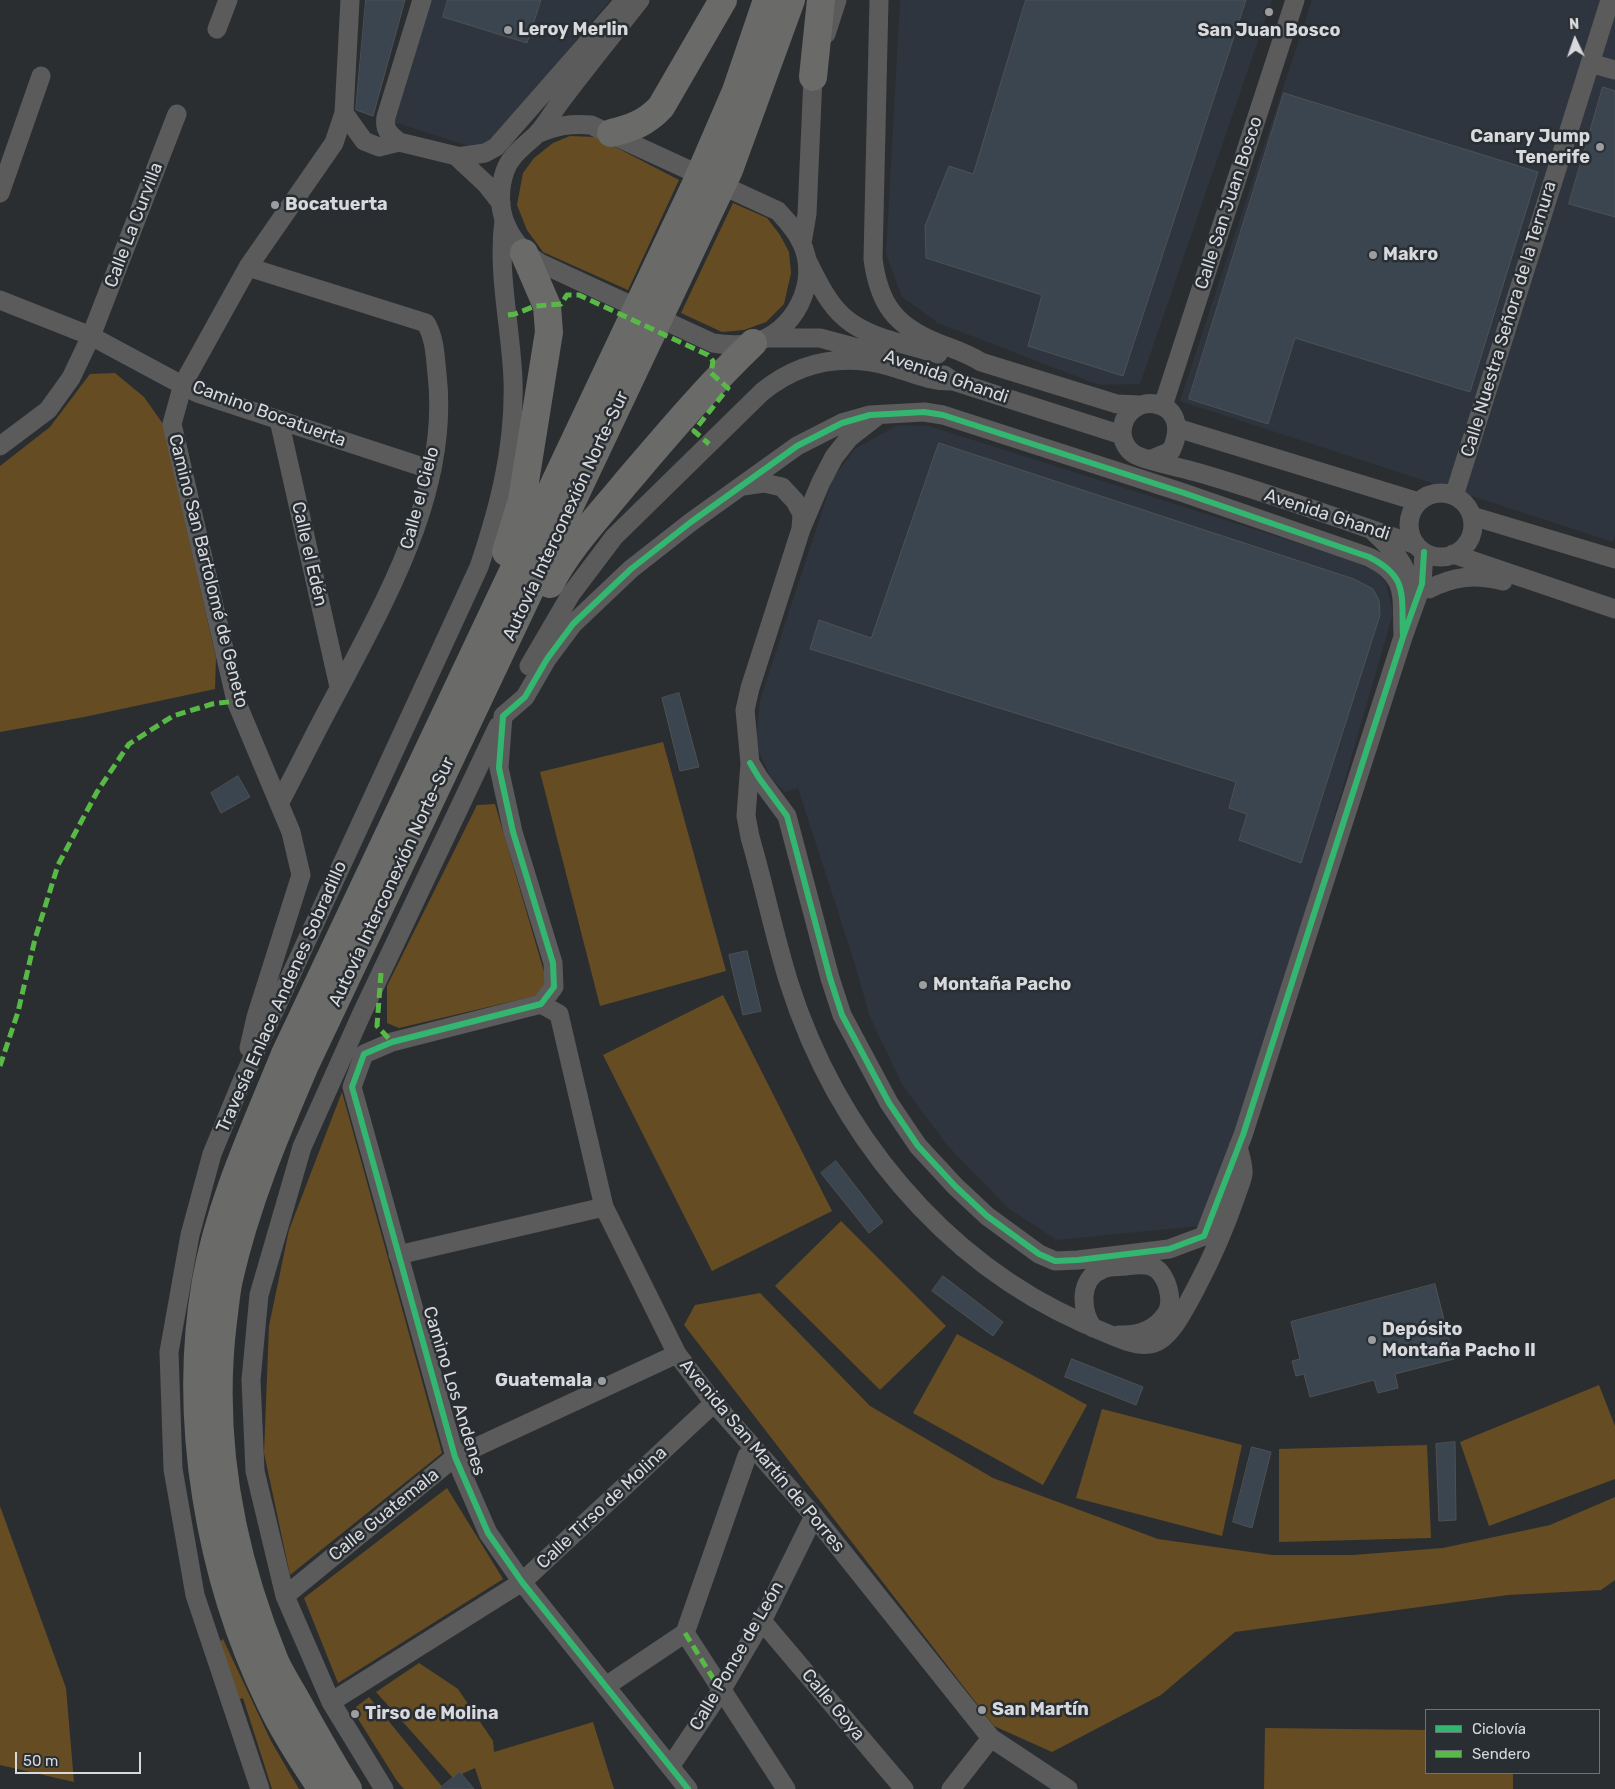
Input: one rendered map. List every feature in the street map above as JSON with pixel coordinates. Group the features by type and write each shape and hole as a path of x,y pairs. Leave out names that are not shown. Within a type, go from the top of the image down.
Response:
{"highway":[{"path":"610,133 633,128 649,119 661,107 723,0"},
{"name":"Autovía Interconexión Norte-Sur","path":"322,1789 270,1702 237,1622 215,1547 200,1450 198,1366 206,1281 232,1183 285,1054 694,188 736,91 767,0"},
{"name":"Autovía Interconexión Norte-Sur","path":"348,1789 274,1660 241,1562 224,1484 218,1403 221,1340 228,1281 244,1217 290,1099 729,170 791,0"},
{"path":"813,77 821,0"},
{"path":"487,626 490,589 509,544 522,500 549,332 547,306 524,253"},
{"path":"500,654 528,627 557,570 580,538 717,377 759,340"}],"street":[{"path":"217,29 228,0"},
{"name":"Camino San Bartolomé de Geneto","path":"242,1081 256,1017 301,875 291,832 280,802 236,701 172,424 184,384 248,267 334,143 344,113 350,0"},
{"path":"422,0 386,117 385,125 388,134 399,142 489,162 512,158 537,134 640,0"},
{"path":"457,156 485,153 496,148 625,0"},
{"path":"759,340 784,325 796,311 804,294 808,275 804,252 813,77 837,0"},
{"path":"879,0 873,259 876,282 882,299 893,315 912,331 937,343 969,354 981,362 1116,404 1140,405 1151,403 1163,406 1171,412 1176,420 1178,435 1171,450 1152,459 1135,455 1127,447 1122,435 1123,423 1127,415 1140,405"},
{"name":"Calle San Juan Bosco","path":"1163,406 1295,0"},
{"name":"Calle Nuestra Señora de la Ternura","path":"1454,496 1610,0"},
{"path":"1590,63 1615,70"},
{"path":"0,193 41,76"},
{"path":"344,113 364,142 379,147 399,142"},
{"name":"Calle La Curvilla","path":"0,446 48,410 71,378 91,336 177,114"},
{"path":"334,143 360,136 386,117"},
{"name":"Avenida Ghandi","path":"537,134 556,126 591,125 778,211 791,225 833,304 854,325 869,333 966,362 981,362"},
{"path":"457,156 486,184 503,211 512,238 524,253"},
{"name":"Travesía Enlace Andenes Sobradillo","path":"260,1789 195,1595 172,1469 169,1352 190,1235 212,1154 242,1081 479,567 497,515 508,462 513,410 512,369 501,246 502,184 512,158"},
{"name":"Avenida Ghandi","path":"524,253 540,263 713,343 732,346 759,340 820,338 845,343 941,373 953,381 1122,435"},
{"name":"Calle el Cielo","path":"248,267 426,323 433,335 440,396 432,470 409,547 376,620 280,802"},
{"name":"Camino Bocatuerta","path":"0,300 91,336 197,392 432,470"},
{"path":"384,1789 331,1702 285,1596 255,1471 251,1380 259,1296 302,1147 362,1013 518,684 570,594 614,536 762,392 781,377 823,362 846,360 887,365 938,382 953,381"},
{"path":"541,1004 554,986 553,963 513,832 499,768 503,716 525,697 559,642 596,602 631,569 740,487 818,434 842,423 879,415 924,412 943,415 1184,493 1369,557 1386,566 1399,583 1403,636"},
{"path":"879,415 849,438 834,457 801,530 745,710 750,763 746,816 788,982 807,1032 845,1108 891,1175 911,1199 958,1244 990,1270 1047,1307 1102,1332 1141,1346 1151,1345 1163,1340 1173,1331 1227,1226 1244,1172 1238,1147"},
{"name":"Calle el Edén","path":"278,420 340,688"},
{"path":"1177,428 1418,502"},
{"name":"Avenida Ghandi","path":"1152,459 1371,530 1420,548"},
{"path":"740,487 764,482 782,487 795,501 802,514 801,530"},
{"path":"750,763 787,816 830,978 842,1015 889,1103 918,1146 955,1186 987,1216 1039,1254 1055,1261 1169,1249 1204,1236 1238,1147 1403,636 1422,584 1420,548 1410,528 1413,510 1418,502 1435,494 1454,496 1465,504 1472,516 1471,535 1467,543 1450,555 1403,636"},
{"path":"1472,516 1615,559"},
{"path":"1371,530 1395,553 1406,569 1409,586 1403,636"},
{"path":"1420,548 1439,556 1450,555 1615,609"},
{"path":"1429,589 1448,579 1481,577 1520,586 1547,586"},
{"name":"Camino Los Andenes","path":"541,1004 392,1042 364,1054 352,1086 455,1457 488,1533 522,1582 688,1789"},
{"name":"Avenida San Martín de Porres","path":"541,1004 559,1014 604,1207 678,1354 714,1403 814,1516 991,1738 1068,1789"},
{"path":"1139,1264 1153,1267 1166,1281 1170,1297 1168,1312 1158,1324 1144,1332 1130,1336 1102,1332 1086,1318 1083,1304 1091,1276 1103,1269 1139,1264 1201,1250 1214,1237 1231,1182 1230,1168"},
{"path":"398,1255 604,1207"},
{"name":"Calle Guatemala","path":"285,1596 455,1457 678,1354"},
{"name":"Calle Tirso de Molina","path":"331,1702 522,1582 714,1403"},
{"path":"606,1686 685,1634 747,1456 754,1450"},
{"name":"Calle Ponce de León","path":"670,1767 721,1692 762,1621 814,1516"},
{"name":"Calle Goya","path":"762,1621 904,1789"},
{"path":"685,1634 721,1692 786,1789"},
{"path":"951,1789 991,1738"}],"shaded area":[{"path":"415,0 610,0 484,151 394,122"},
{"path":"900,0 1272,0 1140,384 1099,385 938,323 902,297 886,254"},
{"path":"1312,0 1615,0 1615,535 1613,542 1180,401"},
{"path":"570,136 596,137 679,180 628,290 543,252 527,230 517,205 523,173 534,158 553,143"},
{"path":"733,203 767,218 780,235 789,252 791,273 784,304 766,322 744,330 722,332 681,313"},
{"path":"115,373 144,397 163,424 216,658 215,689 84,717 0,732 0,466 50,427 90,374"},
{"path":"898,425 929,426 1370,566 1386,582 1393,613 1326,845 1208,1225 1057,1240 1008,1208 947,1145 903,1086 870,1017 798,788 785,792 771,778 756,746 760,700 833,478 856,448"},
{"path":"663,742 726,971 600,1006 540,772"},
{"path":"495,804 547,982 539,995 399,1028 387,1023 387,986 477,805"},
{"path":"723,995 832,1211 712,1271 603,1055"},
{"path":"342,1092 442,1453 290,1575 264,1453 269,1326 289,1230"},
{"path":"841,1221 946,1326 880,1390 775,1286"},
{"path":"760,1293 870,1406 993,1478 1158,1539 1272,1555 1353,1555 1443,1548 1550,1525 1615,1497 1615,1580 1601,1590 1508,1595 1235,1632 1161,1695 1052,1752 994,1726 684,1325 695,1305"},
{"path":"957,1334 1087,1405 1043,1485 913,1413"},
{"path":"1599,1385 1615,1426 1615,1479 1489,1526 1460,1442"},
{"path":"1102,1409 1242,1445 1222,1536 1076,1498"},
{"path":"1427,1445 1431,1538 1279,1542 1279,1449"},
{"path":"447,1488 503,1579 338,1683 304,1598"},
{"path":"0,1506 66,1688 74,1782 0,1765"},
{"path":"223,1639 271,1741 299,1789 272,1789 243,1698 238,1700 218,1643"},
{"path":"419,1663 458,1689 493,1741 494,1752 593,1722 614,1789 482,1789 475,1768 453,1778 376,1692"},
{"path":"369,1697 444,1789 404,1789 397,1781 355,1714 356,1707"},
{"path":"1265,1728 1425,1730 1425,1774 1513,1774 1513,1789 1264,1789"}],"building":[{"path":"366,0 405,0 373,116 356,110"},
{"name":"Leroy Merlin","path":"448,0 541,0 527,43 443,17"},
{"path":"1026,0 1246,0 1123,376 1028,346 1042,295 926,258 925,226 949,166 973,174"},
{"name":"Canary Jump Tenerife","path":"1603,87 1615,91 1615,217 1569,204"},
{"name":"Makro","path":"1284,93 1538,172 1470,392 1295,338 1268,424 1189,399"},
{"path":"939,443 1354,579 1373,589 1379,600 1380,615 1301,863 1239,840 1247,814 1229,808 1236,782 810,649 819,620 871,638"},
{"path":"679,693 699,767 680,771 662,698"},
{"path":"238,776 250,797 221,813 211,793"},
{"path":"747,951 761,1011 743,1015 729,955"},
{"path":"836,1161 883,1222 869,1233 821,1173"},
{"path":"943,1276 1003,1322 993,1336 932,1291"},
{"name":"Depósito Montaña Pacho II","path":"1435,1284 1454,1359 1395,1374 1398,1388 1378,1393 1374,1380 1310,1397 1304,1374 1296,1376 1292,1361 1300,1359 1291,1322"},
{"path":"1072,1359 1143,1387 1136,1405 1065,1377"},
{"path":"1455,1442 1456,1520 1439,1521 1436,1444"},
{"path":"1252,1447 1271,1452 1252,1528 1233,1522"},
{"path":"460,1772 474,1789 439,1789"}],"marked path":[{"path":"508,315 535,306 561,304 567,295 579,295 708,355 713,361 711,373 728,388 694,431 709,444"},
{"path":"0,1066 18,1012 35,939 58,865 97,792 129,744 173,716 212,704 236,701"},
{"path":"381,973 377,1026 392,1042"},
{"path":"685,1633 721,1691"}],"cycle path":[{"path":"688,1789 522,1582 488,1533 455,1457 352,1087 364,1054 392,1042 541,1004 554,987 553,963 513,832 499,768 503,716 525,697 547,659 573,624 631,569 691,522 797,446 842,423 870,415 924,412 943,415 1184,493 1369,557 1382,564 1397,580 1402,598 1403,635"},
{"path":"750,763 787,816 830,978 842,1015 889,1103 918,1146 955,1186 987,1216 1039,1254 1055,1261 1169,1249 1204,1236 1243,1135 1403,637 1422,584 1424,552"}],"place":[{"name":"San Juan Bosco","path":"1269,12"},
{"name":"Leroy Merlin","path":"508,30"},
{"name":"Canary Jump Tenerife","path":"1600,147"},
{"name":"Bocatuerta","path":"275,205"},
{"name":"Makro","path":"1373,255"},
{"name":"Montaña Pacho","path":"923,985"},
{"name":"Depósito Montaña Pacho II","path":"1372,1340"},
{"name":"Guatemala","path":"602,1381"},
{"name":"San Martín","path":"982,1710"},
{"name":"Tirso de Molina","path":"355,1714"}]}
